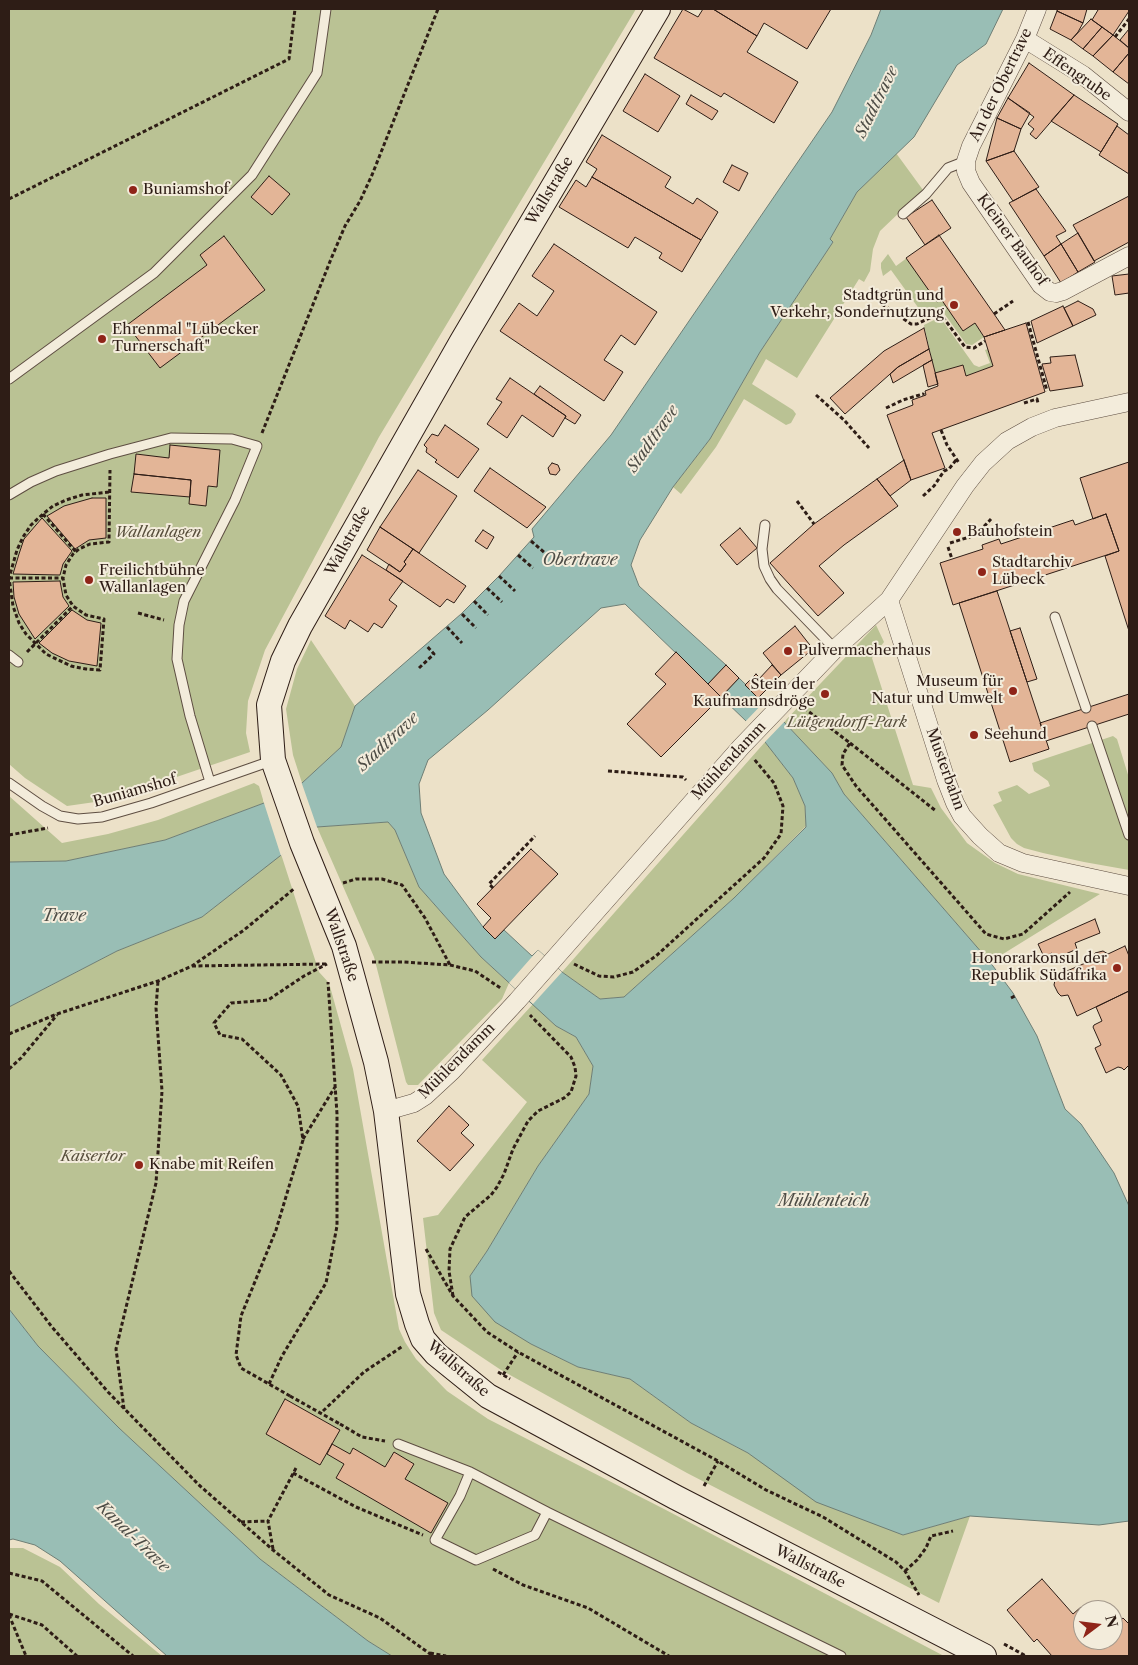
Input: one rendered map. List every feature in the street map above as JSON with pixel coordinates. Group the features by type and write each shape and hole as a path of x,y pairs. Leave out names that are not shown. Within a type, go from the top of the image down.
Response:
{"main road":[{"name":"Wallstraße","path":"658,9 462,341 300,626 283,660 268,705 274,760 302,842 344,946 376,1062 386,1111 408,1294 416,1324 423,1339 436,1354 488,1396 675,1497 984,1656"}],"street":[{"name":"An der Obertrave","path":"966,161 970,146 1025,39 1037,9"},
{"name":"Effengrube","path":"1025,39 1083,75 1129,112"},
{"name":"Kleiner Bauhof","path":"966,161 966,171 971,183 1041,285 1050,292 1056,294 1063,291 1129,256"},
{"name":"Mühlendamm","path":"386,1111 414,1103 425,1096 452,1071 753,734 835,649 888,600 983,462 1007,442 1032,427 1056,418 1129,402"},
{"name":"Musterbahn","path":"888,600 946,780 962,816 999,853 1024,864 1129,886"}],"lane":[{"path":"9,379 154,273 252,175 317,73 326,9"},
{"path":"903,214 926,194 948,168 966,161"},
{"path":"9,495 31,482 56,471 170,438 232,439 257,446 236,500 184,601 179,625 177,660 190,716 210,782"},
{"path":"765,525 762,549 764,566 770,579 777,589 835,649"},
{"path":"1054,616 1086,708"},
{"path":"9,655 18,662"},
{"path":"1092,726 1129,835"},
{"name":"Buniamshof","path":"9,783 34,801 60,816 78,820 102,817 151,803 274,760"},
{"path":"398,1444 470,1472 547,1512 841,1656"},
{"path":"470,1472 460,1496 435,1540 476,1560 535,1534 547,1512"}],"path":[{"path":"9,198 289,59 295,9"},
{"path":"257,446 331,259 345,226 360,201 372,175 438,9"},
{"path":"1115,37 1129,19"},
{"path":"994,314 1013,301"},
{"path":"882,304 911,324 917,324 940,313 965,347 974,348 985,341"},
{"path":"1028,322 1047,391"},
{"path":"886,408 903,400 924,395"},
{"path":"816,396 844,420 869,448"},
{"path":"1024,403 1037,399 1040,409"},
{"path":"941,430 956,460 973,474"},
{"path":"110,454 110,492 108,542 90,544 76,552 66,565 63,578 66,595 73,606 86,615 104,619 100,670 72,666 59,661 46,654 35,644 26,634 16,616 10,595 9,578 23,537 31,525 43,514 53,506 66,500 82,495 110,492"},
{"path":"923,496 956,460"},
{"path":"797,501 814,524"},
{"path":"43,514 76,552"},
{"path":"959,540 976,535 991,519"},
{"path":"531,541 545,553"},
{"path":"518,555 533,568"},
{"path":"499,576 515,591"},
{"path":"9,578 63,578"},
{"path":"487,588 502,602"},
{"path":"474,602 488,615"},
{"path":"35,644 73,606"},
{"path":"138,613 179,625"},
{"path":"462,614 476,628"},
{"path":"446,627 462,643"},
{"path":"419,668 434,654 426,645"},
{"path":"791,695 806,710 850,744 843,754 842,765 856,786 986,934 1004,939 1023,934 1072,890 1076,876"},
{"path":"553,958 599,976 614,977 633,972 656,956 764,858 781,834 783,806 774,783 758,763 741,747"},
{"path":"608,771 683,776"},
{"path":"493,888 489,884 535,836"},
{"path":"336,886 356,879 382,879 402,885 425,918 450,965"},
{"path":"9,1034 57,1014 158,981 192,966 244,930 299,884"},
{"path":"368,962 450,965 475,971 519,998 571,1057 575,1067 576,1076 571,1092 564,1098 538,1111 528,1121 513,1149 504,1174 496,1187 490,1195 465,1217 450,1249 449,1271 453,1296"},
{"path":"192,966 327,964"},
{"path":"327,964 331,970"},
{"path":"269,1384 282,1356 326,1283 337,1226 338,1150 327,964"},
{"path":"303,1140 298,1106 281,1075 242,1040 220,1035 214,1023 232,1003 268,1000 304,976 327,964"},
{"path":"124,1410 116,1349 156,1183 162,1091 156,1008 158,981"},
{"path":"1010,998 1015,996"},
{"path":"9,1069 21,1058 57,1014"},
{"path":"335,1086 303,1140 276,1230 242,1316 236,1355 241,1368 362,1437 398,1444"},
{"path":"425,1246 453,1296 487,1332 518,1352 718,1461 766,1490 823,1516 896,1562 905,1571 920,1598"},
{"path":"9,1272 52,1327 124,1410 199,1485 273,1550 329,1594 380,1618 433,1656"},
{"path":"322,1412 364,1372 410,1341"},
{"path":"495,1370 503,1375 518,1352"},
{"path":"704,1486 718,1461"},
{"path":"273,1550 268,1521 296,1468"},
{"path":"293,1473 356,1507 435,1540"},
{"path":"241,1522 268,1521"},
{"path":"905,1571 926,1548 931,1536 953,1531"},
{"path":"476,1560 523,1584 588,1608 669,1656"},
{"path":"9,1573 42,1581 133,1656"},
{"path":"9,1614 26,1656"},
{"path":"9,1614 42,1625 77,1656"},
{"path":"429,1653 446,1656"}],"green space":[{"name":"Wallanlagen","path":"9,9 636,9 379,437 265,650 248,701 246,733 250,752 109,800 67,806 25,778 9,764"},
{"path":"896,153 923,190 880,231 873,249 870,271 864,282 859,279 797,378 766,359 752,384 793,410 796,414 791,423 786,425 744,399 716,447 681,494 673,487 710,439 760,352 833,242 830,239 857,192"},
{"path":"888,254 896,266 911,255 975,323 984,337 972,345 966,344 941,309 925,317 891,270 883,276 881,263"},
{"path":"940,317 974,365 979,367 990,363 985,350 988,349 993,366 966,376 963,365 935,373 924,325"},
{"name":"Lütgendorff-Park","path":"876,625 884,642 872,658 913,785 931,788 941,808 967,843 995,863 1018,874 1100,894 990,962 844,794 832,773 784,722"},
{"path":"311,640 355,706 341,747 302,783 293,755 286,709 297,669"},
{"path":"1113,736 1117,739 1129,778 1129,870 1043,853 1017,844 1011,838 993,805 1002,801 998,792 1017,785 1029,794 1050,786 1048,781 1034,771 1032,763"},
{"name":"Lütgendorff-Park","path":"765,742 793,778 805,806 806,826 734,898 624,997 600,999 562,972"},
{"path":"254,783 259,786 264,803 165,840 66,861 9,862 9,796 62,843 108,834 158,820"},
{"path":"388,822 395,830 419,887 481,957 509,983 502,999 418,1085 408,1085 406,1082 374,957 317,827"},
{"name":"Kaisertor","path":"281,854 319,972 329,983 353,1069 399,1329 416,1359 447,1391 488,1419 944,1656 392,1656 368,1641 260,1559 119,1428 38,1346 9,1309 9,1007 117,951 202,917"},
{"path":"533,1004 556,1026 576,1037 593,1066 589,1094 538,1166 470,1276 531,1344 578,1367 630,1379 691,1423 903,1535 970,1516 939,1603 687,1473 501,1370 441,1330 434,1313 423,1218 438,1215 527,1102 482,1060"},
{"path":"9,1548 23,1548 60,1567 99,1604 162,1656 9,1656"}],"water":[{"name":"Mühlenteich","path":"881,9 1003,9 986,44 957,65 914,137 857,192 830,239 833,242 760,352 710,439 673,487 640,540 631,565 639,586 726,665 708,684 625,604 601,608 488,710 428,760 419,784 421,813 444,874 483,927 495,939 504,930 532,956 538,950 562,972 600,999 624,997 734,898 806,827 805,806 793,778 765,742 721,697 739,678 784,722 832,773 844,794 990,962 1013,993 1037,1036 1065,1109 1081,1124 1114,1173 1129,1206 1129,1521 1099,1525 970,1516 903,1535 816,1502 748,1453 691,1423 630,1379 578,1367 531,1344 495,1322 472,1296 470,1276 538,1166 589,1094 593,1066 576,1037 556,1026 481,957 419,887 395,830 388,822 317,827 202,917 117,951 9,1007 9,862 66,861 165,840 264,803 282,794 302,783 341,747 355,706 461,614 499,576 534,537 532,529 611,435 832,112 871,35"},
{"name":"Kanal-Trave","path":"9,1309 38,1346 119,1428 260,1559 368,1641 392,1656 167,1656 60,1561 35,1545 13,1539 9,1540"}],"pier":[{"path":"765,701 786,720 764,743 745,722"},
{"path":"301,781 318,830 281,856 263,800"},
{"path":"538,950 562,972 533,1004 509,983"}],"building":[{"path":"683,9 698,17 703,9 713,9 757,36 747,52 798,82 774,123 724,93 721,97 654,58"},
{"path":"713,9 831,9 807,49 764,23 757,36"},
{"path":"1058,9 1087,9 1083,23 1057,11"},
{"path":"1096,9 1129,9 1129,11 1113,35 1092,20 1098,10"},
{"path":"1057,11 1083,23 1071,40 1050,29"},
{"path":"1091,19 1102,27 1083,49 1071,40"},
{"path":"1102,27 1113,35 1093,56 1083,49"},
{"path":"1129,29 1129,48 1120,40"},
{"path":"1113,35 1129,48 1129,53 1113,72 1093,56"},
{"path":"1129,53 1129,84 1113,72"},
{"path":"1029,63 1074,95 1036,139 1030,134 1034,129 1028,124 1034,117 1008,98"},
{"path":"645,74 680,96 658,132 623,111"},
{"path":"691,95 718,111 712,120 686,104"},
{"path":"1074,95 1118,124 1101,152 1051,121"},
{"path":"1008,98 1030,113 1021,129 997,118"},
{"path":"997,118 1021,129 1014,151 986,161"},
{"path":"1117,126 1129,135 1129,174 1099,155"},
{"path":"602,135 671,177 665,187 693,204 697,198 718,212 701,240 592,177 597,169 586,162"},
{"path":"1014,151 1039,187 1013,201 986,161"},
{"path":"732,165 748,173 739,191 723,182"},
{"path":"269,176 290,194 272,215 251,197"},
{"path":"592,177 701,240 682,272 659,258 662,253 635,237 628,248 559,207 576,180 586,187"},
{"path":"1036,189 1066,231 1056,236 1061,244 1044,256 1009,203"},
{"path":"1129,196 1129,242 1094,261 1073,225"},
{"path":"932,200 951,228 925,245 906,217"},
{"path":"1078,233 1095,262 1078,272 1061,244"},
{"path":"939,235 1005,330 984,337 975,323 963,331 941,299 937,302 906,258"},
{"path":"224,236 265,290 160,368 127,325 207,265 200,255"},
{"path":"554,244 657,312 635,345 621,335 604,360 623,372 604,401 500,331 519,303 537,316 554,291 532,276"},
{"path":"1061,244 1078,272 1061,283 1044,256"},
{"path":"1129,274 1129,293 1115,295 1112,276"},
{"path":"1078,301 1093,309 1096,315 1073,326 1064,308"},
{"path":"1063,306 1073,326 1037,343 1031,321"},
{"path":"1026,323 1045,392 932,433 945,468 911,480 887,415 913,405 912,400 926,395 925,391 938,386 935,373 963,365 966,376 993,366 984,337"},
{"path":"924,328 929,349 898,367 845,414 830,398 884,351"},
{"path":"929,349 932,360 893,383 890,374 898,367"},
{"path":"1075,355 1083,386 1050,391 1042,364 1051,363 1050,357"},
{"path":"932,360 938,384 928,387 923,365"},
{"path":"510,378 566,416 553,437 522,415 507,438 487,424 502,402 496,399"},
{"path":"540,386 581,415 575,424 534,394"},
{"path":"445,425 479,449 458,478 435,462 437,460 426,452 427,448 424,445 432,434 438,436"},
{"path":"170,445 220,450 217,487 208,486 206,506 189,504 191,480 134,474 136,454 169,458"},
{"path":"904,460 911,480 890,496 877,479"},
{"path":"1129,462 1129,631 1105,556 1119,551 1106,514 1093,519 1080,478"},
{"path":"552,463 558,465 560,470 556,475 550,474 548,468"},
{"path":"490,468 546,507 527,528 474,491"},
{"path":"418,470 457,496 419,553 380,527"},
{"path":"134,474 191,480 190,497 131,492"},
{"path":"877,479 898,506 844,545 819,566 844,593 818,616 770,563 814,524"},
{"path":"92,498 106,498 106,538 89,540 75,549 47,516 64,506"},
{"path":"1106,514 1119,551 953,605 940,563 983,549 982,545 999,539 1001,544 1073,520 1075,525"},
{"path":"42,518 72,551 63,564 60,575 13,574 24,539"},
{"path":"380,527 413,549 400,572 367,550"},
{"path":"740,528 757,548 737,565 720,545"},
{"path":"483,530 494,537 487,549 475,541"},
{"path":"413,549 466,586 454,603 447,599 440,607 386,570 389,564 400,572"},
{"path":"362,555 403,581 389,600 397,606 382,628 374,623 368,632 350,620 345,629 325,616"},
{"path":"60,581 63,597 69,606 35,639 19,614 14,597 13,582"},
{"path":"997,591 1049,749 1010,762 959,603"},
{"path":"72,610 87,620 101,623 97,666 69,661 52,653 39,643"},
{"name":"Pulvermacherhaus","path":"795,626 813,649 781,675 763,653"},
{"path":"1020,628 1037,679 1027,682 1010,631"},
{"path":"676,652 721,697 661,757 627,724 666,684 655,674"},
{"path":"726,665 739,678 721,697 708,684"},
{"path":"772,665 781,675 767,689 758,680"},
{"path":"756,674 760,678 758,680 767,689 758,698 745,685"},
{"path":"1129,694 1129,714 1046,741 1040,723"},
{"path":"531,849 558,874 495,939 483,927 491,918 477,904"},
{"path":"1095,919 1100,933 1075,943 1077,949 1054,959 1052,953 1044,957 1038,944"},
{"path":"1125,946 1129,956 1129,991 1077,1016 1068,995 1061,996 1058,993 1054,985 1055,980 1067,974 1067,971 1090,961 1095,953 1103,951 1108,954"},
{"path":"1129,991 1129,1065 1124,1070 1118,1067 1106,1073 1095,1048 1101,1045 1093,1027 1102,1021 1096,1007"},
{"path":"449,1106 469,1125 461,1133 474,1145 450,1171 417,1141"},
{"path":"285,1399 340,1430 320,1465 266,1434"},
{"path":"332,1444 350,1454 353,1448 385,1467 394,1452 414,1464 405,1479 448,1503 431,1533 336,1478 344,1464 327,1454"},
{"path":"1042,1579 1073,1614 1073,1650 1123,1650 1123,1618 1129,1624 1129,1656 1052,1656 1037,1639 1034,1642 1007,1610"}],"place":[{"name":"Buniamshof","path":"133,190"},
{"name":"Stadtgrün und Verkehr, Sondernutzung","path":"954,305"},
{"name":"Ehrenmal \"Lübecker Turnerschaft\"","path":"102,339"},
{"name":"Bauhofstein","path":"957,532"},
{"name":"Stadtarchiv Lübeck","path":"982,572"},
{"name":"Freilichtbühne Wallanlagen","path":"89,580"},
{"name":"Pulvermacherhaus","path":"788,651"},
{"name":"Museum für Natur und Umwelt","path":"1013,691"},
{"name":"Stein der Kaufmannsdröge","path":"825,694"},
{"name":"Seehund","path":"974,735"},
{"name":"Honorarkonsul der Republik Südafrika","path":"1117,968"},
{"name":"Knabe mit Reifen","path":"139,1165"}],"water label":[{"name":"Stadttrave","path":"877,102"},
{"name":"Stadttrave","path":"653,439"},
{"name":"Obertrave","path":"580,560"},
{"name":"Stadttrave","path":"388,742"},
{"name":"Trave","path":"64,916"}]}
